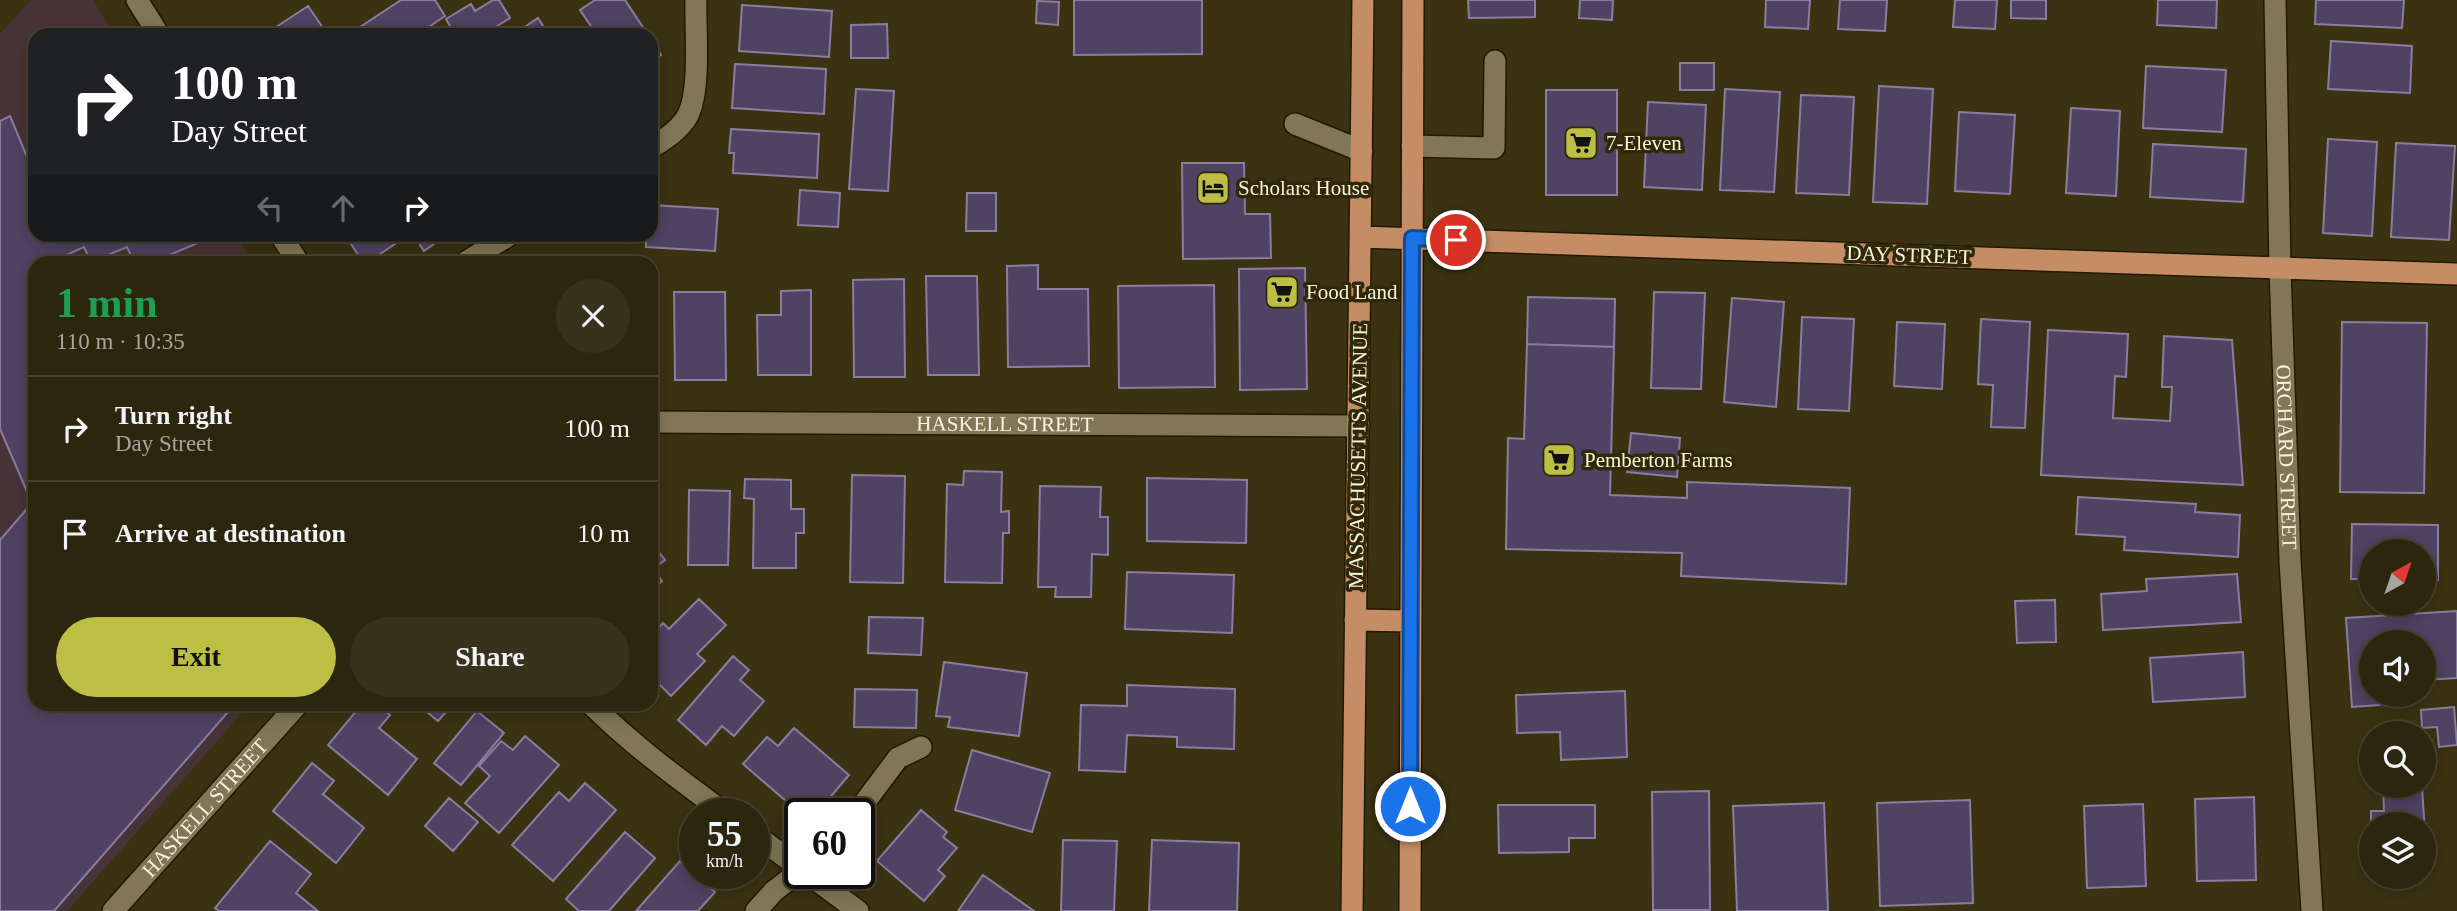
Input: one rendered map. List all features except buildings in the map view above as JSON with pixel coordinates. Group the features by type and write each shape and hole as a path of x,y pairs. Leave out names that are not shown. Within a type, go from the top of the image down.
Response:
{"main road":[{"name":"MASSACHUSETTS AVENUE","path":"1352,911 1363,0"},
{"path":"1410,911 1413,0"},
{"name":"DAY STREET","path":"1360,237 2457,274"},
{"path":"1355,620 1411,621"}],"street":[{"path":"137,0 155,28"},
{"path":"658,144 673,134 688,115 695,85 695,0"},
{"name":"ORCHARD STREET","path":"2275,0 2280,268 2290,561 2312,911"},
{"path":"1412,146 1494,148 1495,61"},
{"path":"1295,124 1362,151"},
{"path":"476,256 498,242"},
{"name":"HASKELL STREET","path":"658,422 1359,426"},
{"name":"HASKELL STREET","path":"113,911 292,711"},
{"path":"598,711 705,798"},
{"path":"868,798 898,758 921,747"},
{"path":"770,846 784,857"},
{"path":"756,911 784,883"},
{"path":"828,889 858,911"}],"shaded area":[{"path":"31,0 93,0 110,28 28,28 28,242 240,242 249,256 28,256 28,711 244,711 67,911 0,911 0,34"}],"place":[{"name":"7-Eleven","path":"1581,143"},
{"name":"Scholars House","path":"1213,188"},
{"name":"Food Land","path":"1282,292"},
{"name":"Pemberton Farms","path":"1559,460"}],"route":[{"path":"1410,806 1412,238 1456,240"}]}
